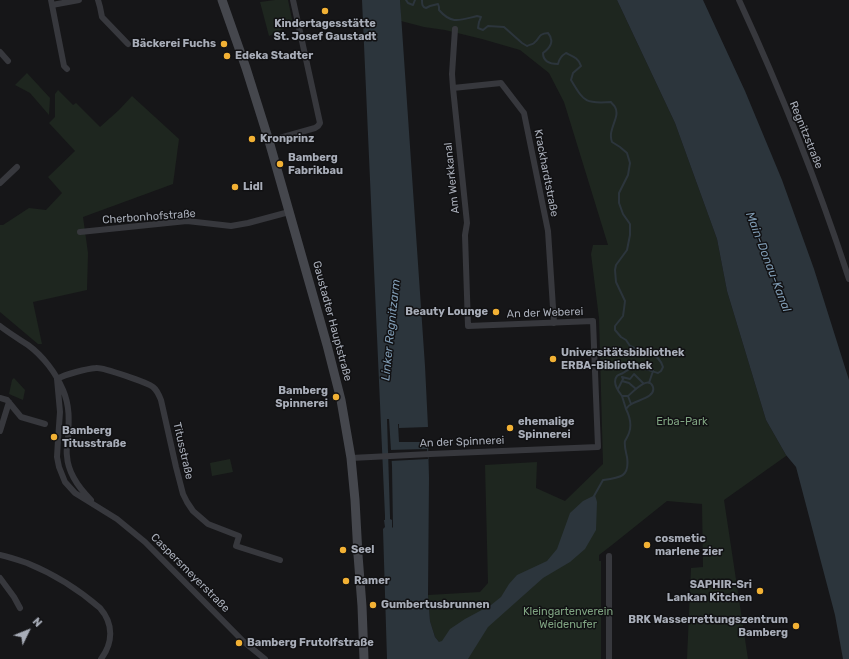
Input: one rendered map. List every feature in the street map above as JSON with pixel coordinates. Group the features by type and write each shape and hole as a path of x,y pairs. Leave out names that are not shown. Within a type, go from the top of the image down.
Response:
{"street":[{"path":"67,69 64,66 51,2 78,0"},
{"path":"98,0 102,17 128,44"},
{"name":"Gaustadter Hauptstraße","path":"222,0 246,68 269,141 341,400 351,458 355,500 364,659"},
{"path":"269,141 315,128 320,123 292,0"},
{"name":"Regnitzstraße","path":"739,0 803,153 829,220 849,279"},
{"name":"Am Werkkanal","path":"455,28 452,74 467,223 468,326"},
{"path":"0,52 8,61"},
{"name":"Krackhardtstraße","path":"453,88 501,83 524,113 548,231 554,323"},
{"path":"0,183 17,167"},
{"name":"Cherbonhofstraße","path":"80,232 187,221 232,226 289,212"},
{"name":"An der Weberei","path":"468,326 593,321 598,447"},
{"name":"Caspersmeyerstraße","path":"0,326 35,351 43,359 63,389 69,409 67,456 71,474 79,487 97,506"},
{"name":"Titusstraße","path":"57,379 63,376 98,368 146,383 154,388 161,400 183,494 190,506 208,524 239,536 236,546 280,560"},
{"name":"Caspersmeyerstraße","path":"57,379 60,412 57,457 62,475 69,487 82,498 97,506 125,525 145,542 240,638 265,659"},
{"path":"0,398 7,400 21,417 45,424"},
{"path":"0,431 9,402"},
{"name":"An der Spinnerei","path":"351,458 598,447"},
{"path":"0,555 40,568 54,575 69,584 104,612 108,621 110,640 101,659"},
{"path":"608,659 609,556"},
{"path":"0,578 20,608"}],"green space":[{"path":"288,0 293,24 269,36 260,2"},
{"name":"Erba-Park","path":"400,0 617,0 675,123 717,239 727,291 766,420 786,455 724,500 748,659 687,659 691,568 703,567 702,504 667,501 599,555 599,561 601,561 601,659 444,659 430,621 428,595 480,592 488,583 485,465 537,462 536,488 565,501 603,464 599,318 591,254 593,245 608,245 564,102 549,73 520,50 482,39 401,21"},
{"path":"27,73 50,98 49,115 30,93 15,85"},
{"path":"58,90 73,105 76,103 100,127 132,96 179,139 173,184 83,217 88,253 87,290 33,302 42,344 38,344 0,312 0,225 3,225 29,208 46,210 62,193 48,177 75,151 49,123 55,117 55,94"},
{"path":"14,378 25,390 23,400 9,394 12,380"},
{"path":"230,459 233,472 212,476 210,463"}],"water":[{"name":"Linker Regnitzarm","path":"362,0 400,0 428,427 399,428 398,424 399,442 428,442 428,595 430,621 435,637 439,642 442,641 450,629 491,605 501,597 517,575 547,561 557,549 570,513 583,501 595,495 597,502 596,530 585,549 570,562 543,578 488,627 468,659 387,659 383,529 385,527 385,520","holes":["387,419 389,419 392,466 393,528 392,520 390,519"]},
{"name":"Main-Donau-Kanal","path":"617,0 703,0 745,91 782,180 814,269 849,380 849,659 843,659 835,615 796,467 786,455 766,420 727,291 717,239 675,123"}],"pier":[{"path":"427,449 428,459 390,461 389,450"}],"waterway":[{"path":"406,0 408,3 413,5 415,0"},
{"path":"422,0 422,4 425,8 438,4 439,10 452,20 461,20 477,16 481,17 478,28 483,30 488,26 504,27 527,46 534,43 542,34 548,33 551,39 551,44 550,47 543,53 544,59 552,64 558,64 560,58 566,53 575,58 579,61 581,66 573,73 571,80 582,97 586,100 595,102 611,102 615,106 616,115 611,132 612,142 627,153 630,163 628,175 619,193 619,203 623,214 630,224 630,235 627,250 616,265 615,270 616,282 625,301 623,316 615,326 615,330 630,346 644,356 650,353 657,357 663,367 658,373 642,368 631,368 617,376 615,381 616,386 622,396 628,396 644,383 648,382 653,387 653,391 652,394 629,405 626,409 629,418 630,430 625,441 628,464 625,473 619,477 603,480 594,496"},
{"path":"649,383 653,371"},
{"path":"622,377 630,379 634,374 643,383"},
{"path":"618,389 623,379 622,377"},
{"path":"622,381 629,383 636,389"},
{"path":"622,396 626,409"},
{"path":"628,396 631,404"}],"place":[{"name":"Kindertagesstätte St. Josef Gaustadt","path":"325,11"},
{"name":"Bäckerei Fuchs","path":"224,44"},
{"name":"Edeka Stadter","path":"227,56"},
{"name":"Kronprinz","path":"252,139"},
{"name":"Bamberg Fabrikbau","path":"280,164"},
{"name":"Lidl","path":"235,187"},
{"name":"Beauty Lounge","path":"496,312"},
{"name":"Universitätsbibliothek ERBA-Bibliothek","path":"553,359"},
{"name":"Bamberg Spinnerei","path":"336,397"},
{"name":"ehemalige Spinnerei","path":"510,428"},
{"name":"Bamberg Titusstraße","path":"54,437"},
{"name":"cosmetic marlene zier","path":"647,545"},
{"name":"Seel","path":"343,550"},
{"name":"Ramer","path":"346,581"},
{"name":"SAPHIR-Sri Lankan Kitchen","path":"760,591"},
{"name":"Gumbertusbrunnen","path":"373,605"},
{"name":"BRK Wasserrettungszentrum Bamberg","path":"796,626"},
{"name":"Bamberg Frutolfstraße","path":"239,643"}],"park label":[{"name":"Kleingartenverein Weidenufer","path":"568,618"}]}
